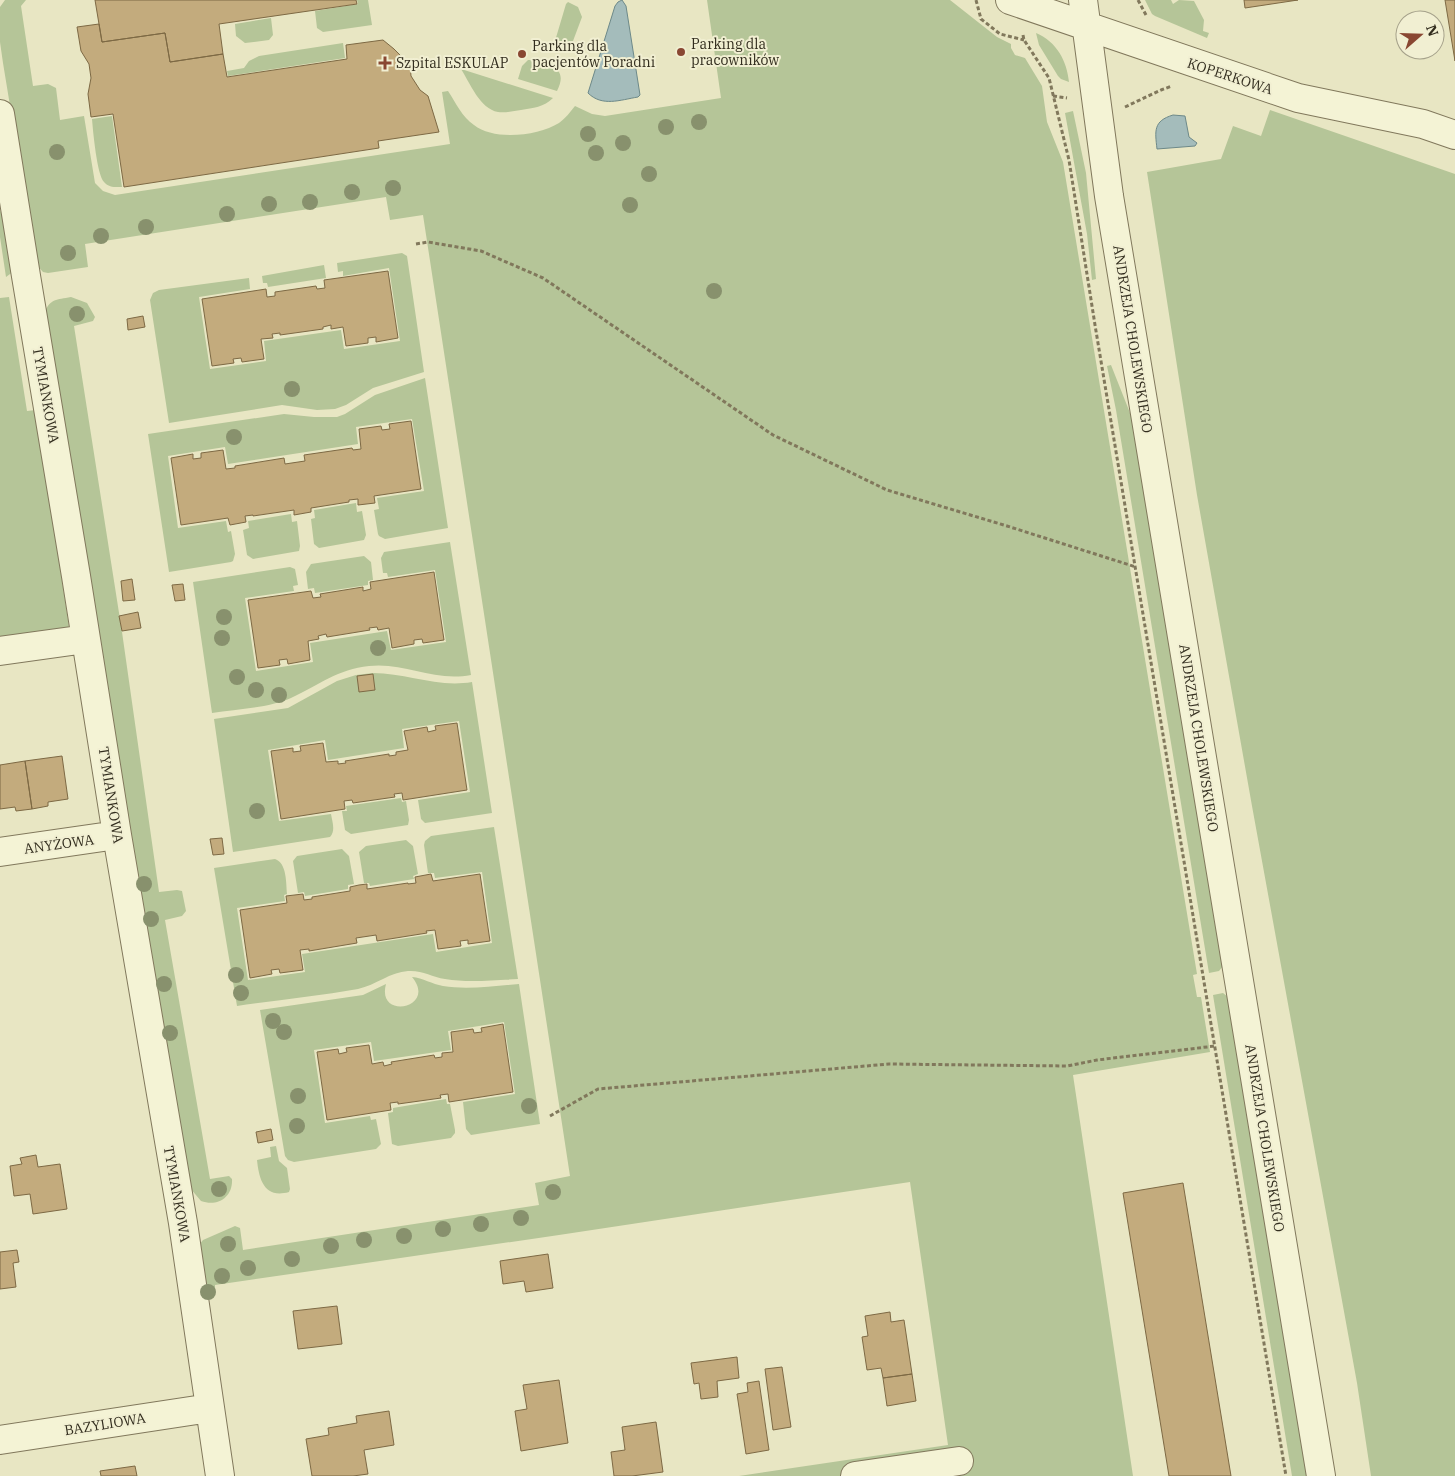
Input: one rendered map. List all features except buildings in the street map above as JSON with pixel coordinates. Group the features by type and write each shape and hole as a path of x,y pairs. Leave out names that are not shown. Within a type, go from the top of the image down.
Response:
{"street":[{"name":"KOPERKOWA","path":"1010,0 1298,98 1423,124 1455,135"},
{"name":"ANDRZEJA CHOLEWSKIEGO","path":"1083,0 1109,196 1321,1476"},
{"name":"TYMIANKOWA","path":"0,121 6,194 86,639 117,835 183,1223 220,1476"},
{"path":"0,651 86,639"},
{"name":"ANYŻOWA","path":"0,852 117,835"},
{"name":"BAZYLIOWA","path":"0,1440 210,1408"},
{"path":"855,1476 959,1460"}],"path":[{"path":"1138,0 1147,16"},
{"path":"1024,40 1049,78 1069,160 1286,1476"},
{"path":"1126,107 1161,90"},
{"path":"416,244 428,242 481,251 543,278 772,435 887,490 1136,567"},
{"path":"550,1116 598,1088 890,1064 1067,1066 1097,1060 1215,1046"}],"green space":[{"path":"5,0 26,0 21,6 33,86 48,84 56,88 60,120 84,116 95,183 103,191 115,195 450,144 442,92 448,91 470,122 483,130 504,135 528,134 550,127 559,123 575,106 592,114 605,116 721,98 707,0 950,0 997,37 1011,44 1015,55 1025,58 1042,86 1047,122 1063,162 1197,974 1193,975 1197,997 1201,997 1210,1052 1073,1075 1133,1476 739,1476 948,1445 910,1182 215,1285 215,1293 207,1294 199,1245 203,1240 235,1226 240,1228 243,1250 539,1205 535,1183 570,1176 423,215 390,220 386,197 85,244 88,267 48,273 43,272 36,264 0,42 0,7"},
{"path":"357,0 368,0 372,25 323,32 317,28 315,11 358,4"},
{"path":"1145,0 1171,0 1173,4 1179,0 1194,1 1204,20 1203,31 1209,33 1207,38 1155,16"},
{"path":"568,2 578,7 582,17 573,41 565,46 557,45 555,41"},
{"path":"271,18 273,35 269,40 245,43 236,36 235,24"},
{"path":"1036,33 1050,41 1060,53 1066,67 1069,82 1058,76 1039,45"},
{"path":"343,43 345,58 228,76 227,71 244,68 249,61 259,56"},
{"path":"528,60 551,66 559,72 561,77 557,91 518,79 522,66"},
{"path":"461,69 553,98 534,108 498,112 492,110 481,101"},
{"path":"1270,110 1455,174 1455,1476 1371,1476 1357,1383 1197,495 1147,172 1221,159 1233,126 1261,136"},
{"path":"1073,111 1086,173 1096,279 1092,280 1087,234 1065,113"},
{"path":"112,116 122,187 110,186 104,182 99,171 96,152 92,119"},
{"path":"0,211 6,216 14,271 6,277 0,237"},
{"path":"402,253 407,256 424,372 373,388 346,405 335,409 317,410 282,405 169,423 150,300 153,293 159,290 249,278 250,289 199,297 210,369 266,361 264,341 341,330 344,349 400,341 389,268 343,276 343,271 338,272 337,263"},
{"path":"324,265 326,278 268,287 267,283 263,283 262,276"},
{"path":"9,297 27,411 36,410 70,633 0,642 0,298"},
{"path":"71,297 87,303 95,317 93,321 74,326 122,632 159,892 182,891 186,911 182,916 165,920 210,1179 229,1176 232,1179 232,1185 227,1195 213,1203 201,1201 190,1188 44,313 52,302"},
{"path":"1111,365 1132,418 1223,966 1219,971 1209,973 1116,410 1107,366"},
{"path":"425,378 448,528 385,539 378,534 374,510 379,509 377,498 424,491 412,419 356,427 358,444 228,464 225,447 168,456 178,528 226,521 228,532 231,531 235,554 233,561 169,572 148,434 284,414 337,417 375,395"},
{"path":"356,503 357,512 362,511 366,535 364,540 319,548 314,544 311,519 315,518 314,510"},
{"path":"291,514 292,522 297,521 299,551 253,559 247,555 243,530 249,528 248,521"},
{"path":"450,542 471,675 444,676 395,667 369,666 338,674 282,701 263,706 212,713 193,582 290,567 295,569 298,585 293,586 294,591 245,598 256,671 313,662 310,643 387,631 391,650 446,642 435,570 388,577 387,573 383,573 381,558 384,552"},
{"path":"364,556 371,562 373,580 368,581 368,585 315,593 314,588 308,589 306,572 311,564"},
{"path":"373,673 398,675 434,682 472,682 492,813 425,823 421,819 418,800 470,792 459,721 402,729 404,748 328,760 325,740 268,750 279,821 331,814 333,823 332,835 330,837 233,852 214,719 288,708 337,681 356,675"},
{"path":"401,798 402,802 406,801 408,825 351,834 345,830 342,811 347,811 346,806"},
{"path":"494,827 518,979 463,981 408,971 395,974 358,989 237,1006 214,868 275,859 279,861 285,874 287,894 284,895 285,901 237,908 248,980 305,972 302,954 433,934 436,952 492,943 482,872 435,878 434,873 428,873 424,845 425,841 431,836"},
{"path":"406,840 413,846 418,874 413,876 414,879 370,886 369,883 364,883 359,852 366,846"},
{"path":"342,849 349,856 354,884 348,885 348,889 305,896 304,892 298,893 293,861 297,856"},
{"path":"412,977 439,985 461,988 519,984 540,1124 471,1135 466,1129 463,1102 515,1094 504,1022 448,1031 451,1050 374,1061 371,1042 314,1050 325,1123 370,1116 371,1120 376,1119 381,1144 376,1149 294,1162 288,1160 285,1156 260,1010 363,995 386,984 385,996 389,1003 405,1006 413,1003 418,996 418,988"},
{"path":"1223,993 1228,997 1307,1476 1292,1476 1213,995"},
{"path":"446,1099 447,1104 450,1104 455,1130 451,1138 398,1146 392,1144 388,1113 393,1112 393,1108"},
{"path":"276,1146 279,1161 287,1168 289,1192 274,1193 268,1190 264,1186 259,1174 257,1160 271,1157 270,1147"}],"water":[{"path":"622,0 626,6 640,95 625,100 599,100 588,93 615,6"},
{"path":"1173,115 1185,116 1189,137 1197,143 1195,146 1157,149 1157,128 1162,120"}],"place":[{"name":"Parking dla pracowników","path":"681,52"},
{"name":"Parking dla pacjentów Poradni","path":"522,54"},
{"name":"Szpital ESKULAP","path":"385,63"}]}
